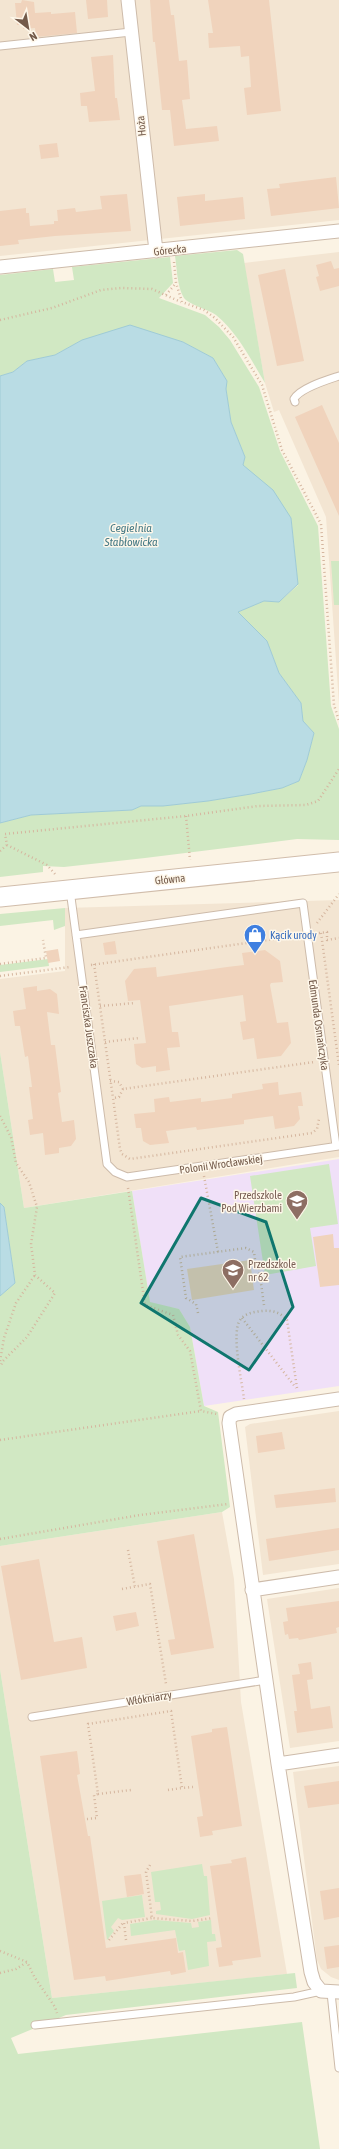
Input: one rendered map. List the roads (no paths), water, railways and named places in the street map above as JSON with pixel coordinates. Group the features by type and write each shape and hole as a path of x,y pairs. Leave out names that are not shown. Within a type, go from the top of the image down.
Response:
{"street":[{"name":"Hoża","path":"128,0 156,251"},
{"name":"Górecka","path":"0,268 339,231"},
{"name":"Główna","path":"0,897 63,884 339,862"},
{"path":"330,1992 314,1982 311,1972 252,1590 229,1422 230,1417 236,1414 339,1399"},
{"path":"252,1590 339,1577"},
{"path":"278,1764 339,1755"}],"lane":[{"path":"0,46 131,32"},
{"path":"295,402 294,399 296,395 339,376"},
{"name":"Franciszka Juszczaka","path":"63,884 76,935 81,966 107,1164 115,1172 127,1177"},
{"name":"Edmunda Osmańczyka","path":"76,935 303,903 337,1146"},
{"name":"Polonii Wrocławskiej","path":"127,1177 337,1146"},
{"name":"Włókniarzy","path":"32,1717 266,1680"},
{"path":"35,2025 330,1992 339,2068"}],"water":[{"name":"Cegielnia Stabłowicka","path":"130,325 183,342 213,358 227,381 226,389 231,422 245,457 243,465 273,490 291,518 298,584 279,602 264,601 238,612 267,641 279,673 301,703 303,721 314,733 307,760 299,781 282,788 208,801 163,806 141,806 132,810 31,815 0,823 0,376 13,372 27,361 55,355 82,340"},
{"path":"0,1203 4,1207 15,1283 0,1296"}],"place":[{"name":"Kącik urody","path":"255,954"},
{"name":"Przedszkole Pod Wierzbami","path":"297,1220"},
{"name":"Przedszkole nr 62","path":"233,1290"}]}
